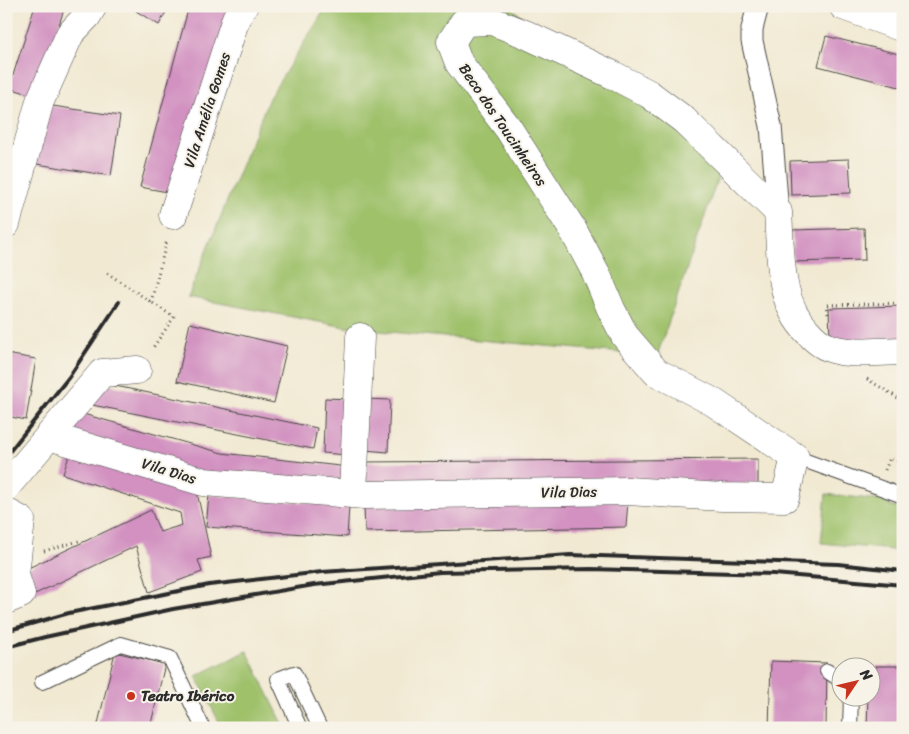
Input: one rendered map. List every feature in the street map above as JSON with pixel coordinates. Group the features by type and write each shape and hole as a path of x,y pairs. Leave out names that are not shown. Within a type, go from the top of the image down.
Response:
{"street":[{"path":"6,224 40,102 70,34 87,16 93,6"},
{"name":"Vila Amélia Gomes","path":"173,215 236,18 244,6"},
{"path":"758,6 752,29 752,41 771,126 782,272 786,298 794,316 803,327 816,340 829,348 848,352 903,351"},
{"path":"843,6 903,28"},
{"name":"Beco dos Toucinheiros","path":"778,212 684,120 649,94 613,75 559,49 492,21 464,22 452,42 459,63 508,128 573,230 596,273 625,336 656,372 713,402 795,457"},
{"path":"352,493 360,337"},
{"path":"6,488 102,373 137,370"},
{"name":"Vila Dias","path":"50,436 204,482 364,495 628,491 722,497 785,498 795,457"},
{"path":"6,512 21,520 15,575 21,594 6,600"}],"lane":[{"path":"795,457 903,496"},
{"path":"42,682 121,644 170,658 203,728"},
{"path":"827,671 832,674"},
{"path":"300,728 278,679 294,673 320,728"},
{"path":"850,706 850,728"}],"path":[{"path":"151,302 173,215"},
{"path":"106,273 174,317 137,370"},
{"path":"17,554 29,555 80,540"}],"green space":[{"path":"327,6 510,6 525,20 728,148 657,356 356,329 188,297 269,98"},
{"path":"826,494 888,501 888,506 903,508 903,551 821,543"},
{"path":"247,651 285,728 222,728 196,676"}],"building":[{"path":"35,6 65,6 36,96 9,88"},
{"path":"139,6 166,6 168,8 159,25 136,11"},
{"path":"189,6 231,6 173,193 140,187"},
{"path":"826,36 903,55 903,88 818,66"},
{"path":"46,105 120,116 111,176 37,164"},
{"path":"849,159 851,193 791,195 790,161"},
{"path":"900,225 903,225 903,259 901,259"},
{"path":"864,228 865,260 793,262 792,230"},
{"path":"903,306 903,338 830,340 829,308"},
{"path":"190,323 287,346 274,403 177,381"},
{"path":"6,354 36,359 26,420 6,416"},
{"path":"101,383 317,428 313,449 82,403"},
{"path":"325,398 349,399 347,455 323,453"},
{"path":"366,399 390,400 388,452 364,450"},
{"path":"76,412 222,453 349,467 347,489 217,477 58,431"},
{"path":"71,450 197,492 211,557 198,560 202,572 149,592 136,546 33,595 22,571 151,510 160,532 182,525 180,513 63,474"},
{"path":"758,459 758,485 364,488 363,462"},
{"path":"209,495 349,506 347,537 206,527"},
{"path":"628,500 626,527 365,532 364,505"},
{"name":"Teatro Ibérico","path":"115,652 165,664 150,728 97,728"},
{"path":"771,661 827,663 826,728 769,728"},
{"path":"882,666 903,666 903,728 867,728 868,706 882,706"}],"railway":[{"path":"6,456 69,377 119,302"},
{"path":"6,631 69,613 209,585 322,572 570,555 838,564 903,571"},
{"path":"6,647 173,609 314,585 440,572 591,569 774,574 903,585"}],"place":[{"name":"Teatro Ibérico","path":"131,696"}]}
